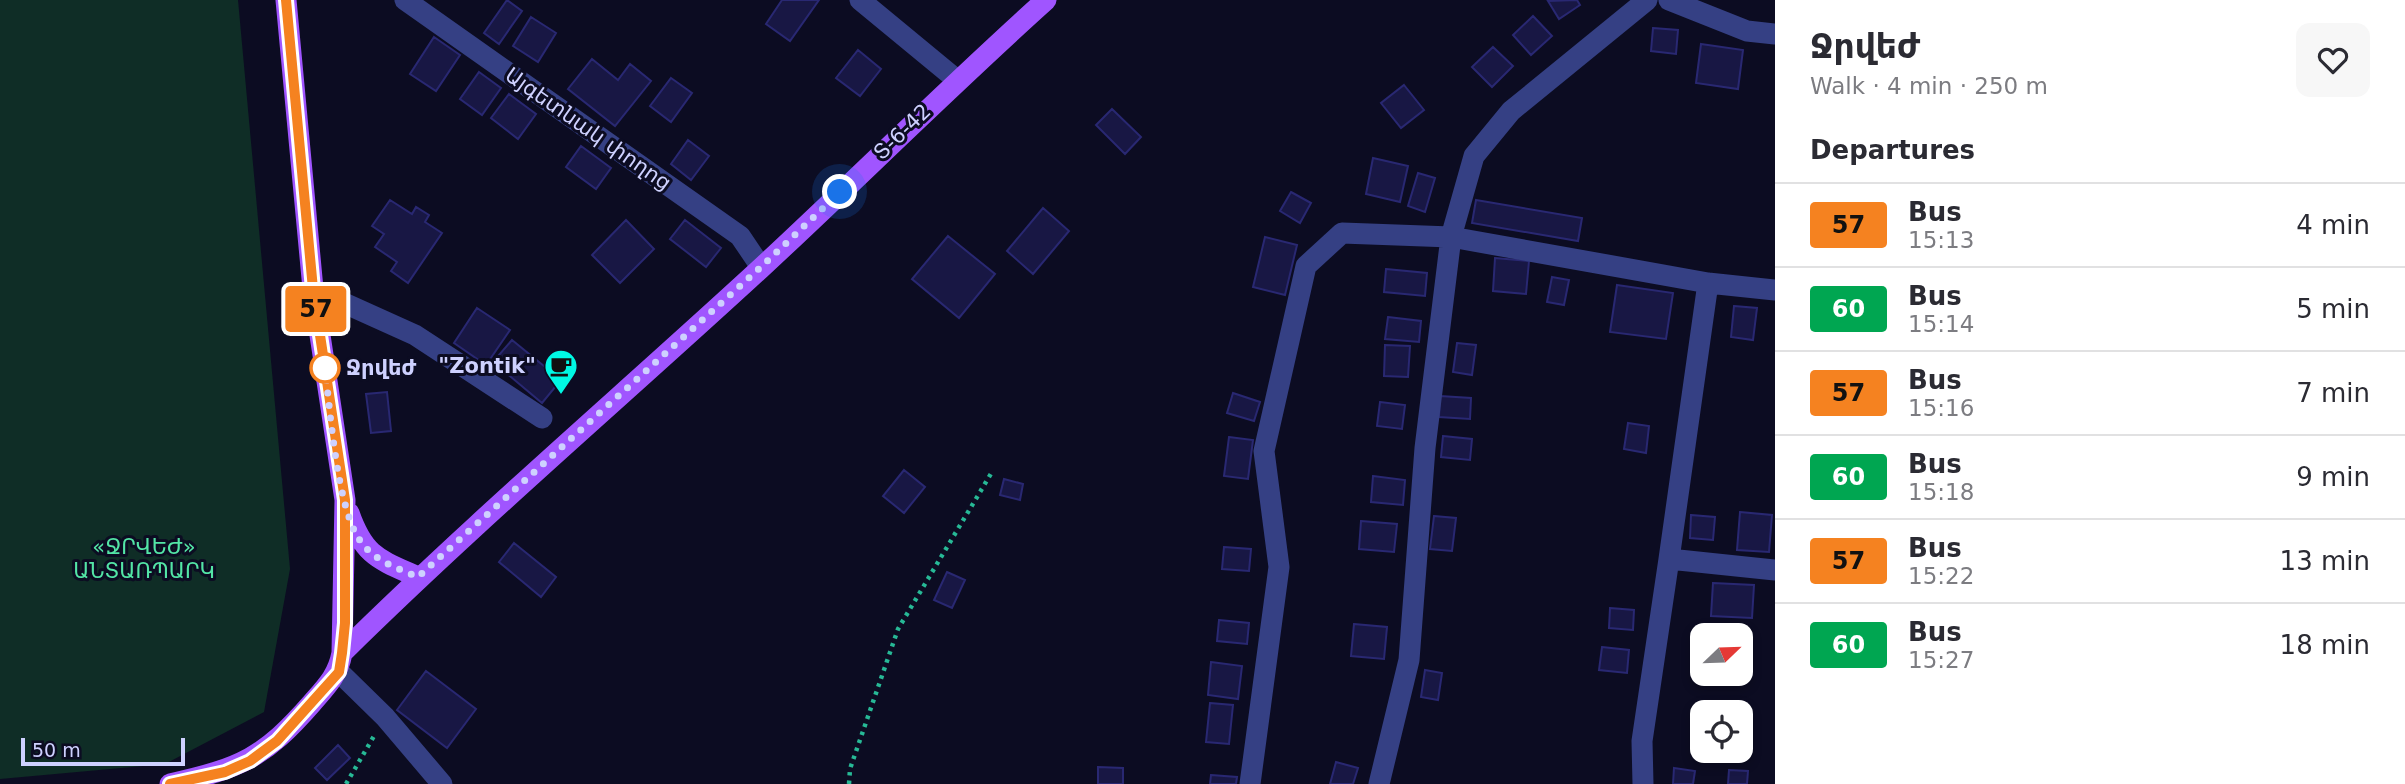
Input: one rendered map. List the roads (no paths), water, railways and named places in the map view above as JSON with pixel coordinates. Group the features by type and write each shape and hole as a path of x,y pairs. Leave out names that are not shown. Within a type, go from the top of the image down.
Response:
{"main road":[{"path":"286,0 313,289 345,500 345,623 340,663"},
{"name":"Տ-6-42","path":"170,784 225,772 250,761 277,741 340,663 418,577 761,267 957,80 1046,0"},
{"path":"345,500 358,539 379,559 418,577"}],"street":[{"name":"Այգետնակ փողոց","path":"405,0 740,236 761,267"},
{"path":"860,0 957,80"},
{"path":"1378,784 1409,660 1424,448 1451,237 1474,156 1511,111 1647,0"},
{"path":"1669,0 1747,31 1775,34"},
{"path":"1250,784 1279,567 1264,450 1306,266 1342,233 1451,237 1708,283 1775,290"},
{"path":"1643,784 1642,741 1708,283"},
{"path":"313,289 415,335 542,418"},
{"path":"1669,559 1775,570"},
{"path":"340,663 442,784"}],"place":[{"name":"Ջրվեժ","path":"325,368"},
{"name":"\"Zontik\"","path":"561,396"}],"park label":[{"name":"«ՋՐՎԵԺ» ԱՆՏԱՌՊԱՐԿ","path":"144,559"}]}
